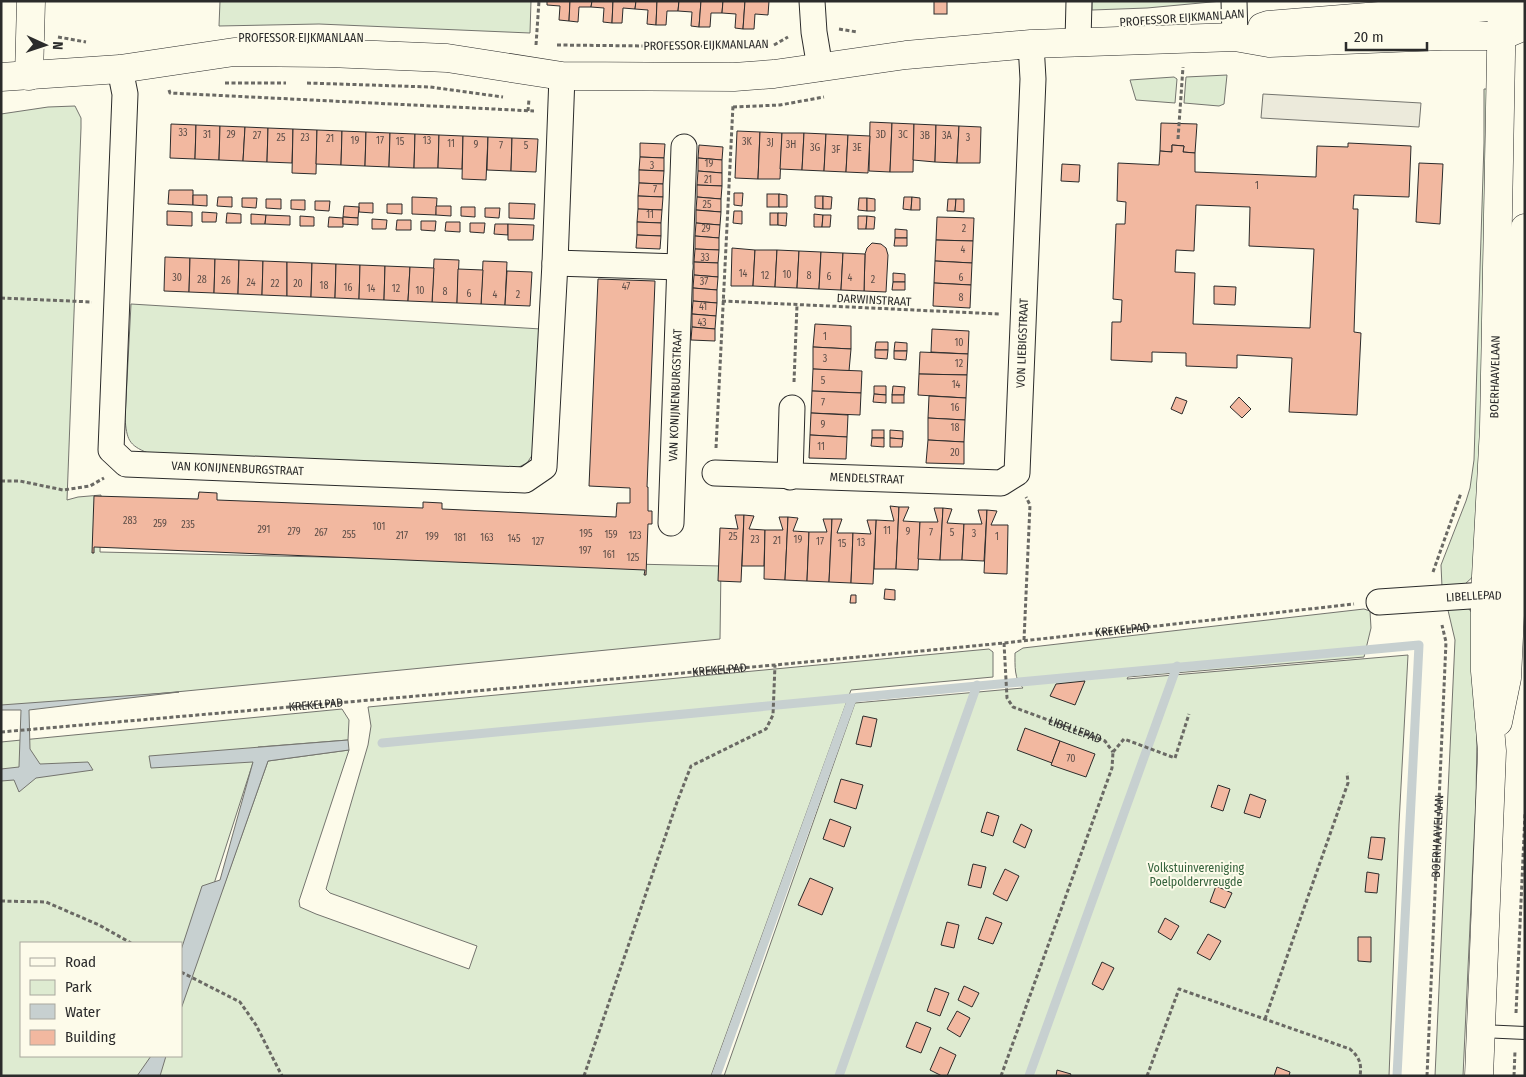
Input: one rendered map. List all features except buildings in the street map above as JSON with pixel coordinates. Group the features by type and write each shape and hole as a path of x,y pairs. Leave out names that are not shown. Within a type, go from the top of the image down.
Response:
{"street":[{"path":"29,76 31,1"},
{"path":"812,1 814,32 820,68"},
{"path":"1078,41 1079,1"},
{"path":"1234,1 1235,37"},
{"name":"PROFESSOR EIJKMANLAAN","path":"1235,37 1268,25 1510,8"},
{"name":"BOERHAAVELAAN","path":"1498,596 1494,428 1501,93 1513,31 1510,8"},
{"name":"PROFESSOR EIJKMANLAAN","path":"1,78 120,69 234,52 329,53 446,58 562,76 734,77 820,68 906,54 1078,41 1235,37 1270,43 1513,31"},
{"name":"VON LIEBIGSTRAAT","path":"1017,473 1033,79 1031,44"},
{"path":"120,69 125,94 111,450 126,464"},
{"name":"VAN KONIJNENBURGSTRAAT","path":"126,464 525,480 544,467 555,263 562,76"},
{"name":"VAN KONIJNENBURGSTRAAT","path":"671,524 684,147"},
{"name":"BOERHAAVELAAN","path":"1479,1076 1492,751 1485,671 1498,596 1518,438 1525,228"},
{"path":"555,263 680,267"},
{"path":"790,477 792,408"},
{"name":"MENDELSTRAAT","path":"715,474 1001,483 1017,473"},
{"name":"LIBELLEPAD","path":"1436,598 1498,596"},
{"path":"1379,602 1436,598"}],"lane":[{"path":"1481,1031 1520,1033"}],"path":[{"name":"PROFESSOR EIJKMANLAAN","path":"771,46 790,36 832,28 865,32"},
{"path":"30,35 94,42"},
{"path":"527,45 545,45"},
{"name":"PROFESSOR EIJKMANLAAN","path":"554,45 740,47"},
{"path":"165,63 170,94 561,112"},
{"path":"1178,139 1183,64"},
{"path":"715,474 734,77"},
{"path":"1,298 117,303"},
{"name":"DARWINSTRAAT","path":"722,301 1024,315"},
{"path":"792,408 797,305"},
{"path":"1,481 20,481 63,490 90,486 126,464"},
{"path":"1017,473 1030,505 1024,640"},
{"name":"BOERHAAVELAAN","path":"1427,1076 1446,642 1436,598"},
{"name":"KREKELPAD","path":"1,732 775,665 1004,643 1379,602"},
{"name":"LIBELLEPAD","path":"1004,643 1007,698 1013,707 1105,741 1113,752 1124,739 1175,758 1189,714"},
{"path":"584,1076 691,766 766,729 773,715 774,708 775,665"},
{"path":"1001,1076 1112,768 1113,752"},
{"path":"1265,1019 1348,783 1347,773"},
{"path":"1514,1076 1520,1033 1525,814"},
{"path":"3,901 46,902 99,925 129,942"},
{"path":"182,972 240,1002 256,1025 282,1076"},
{"path":"1147,1076 1179,989 1350,1049 1359,1057 1361,1064 1360,1076"}],"green space":[{"path":"220,1 531,1 530,33 319,24 219,26"},
{"path":"1092,1 1222,1 1147,8 1092,10"},
{"path":"1227,75 1224,104 1219,106 1184,103 1186,77"},
{"path":"1174,77 1177,79 1175,103 1136,100 1130,80"},
{"path":"1484,89 1491,89 1481,569 1463,586 1442,587 1441,565 1466,501 1474,460"},
{"path":"75,106 81,118 81,128 67,500 101,495 100,552 721,566 720,639 1,709 1,114 48,107"},
{"path":"131,304 541,329 537,448 527,463 515,469 148,453 132,444 128,436 125,419"},
{"path":"1465,605 1479,620 1476,796 1463,1076 1435,1076 1455,640 1447,606"},
{"name":"Volkstuinvereniging Poelpoldervreugde","path":"1364,609 1370,611 1371,628 1364,657 1128,677 1127,679 1408,655 1389,1076 724,1076 855,703 1023,688 1017,676 1015,653 1023,648"},
{"path":"989,649 993,652 993,677 851,690 711,1076 1,1076 1,742 342,709 349,720 348,740 258,747 211,893 222,891 268,761 349,750 299,901 300,907 469,969 477,946 330,893 326,889 368,745 371,726 368,707"}],"shaded area":[{"path":"1263,94 1421,103 1419,127 1261,118"}],"water":[{"path":"179,692 29,710 30,749 40,764 88,762 93,770 36,778 19,792 14,780 1,781 1,769 19,767 21,710 1,710 1,705"},
{"path":"348,740 349,750 268,761 182,1006 182,947 202,886 220,880 253,762 151,768 149,756"},
{"path":"150,1057 166,1057 160,1076 137,1076"}],"waterway":[{"path":"382,743 1419,645 1397,1076"},
{"path":"1029,1076 1177,666"},
{"path":"839,1076 977,685"},
{"path":"716,1076 852,699"}]}
